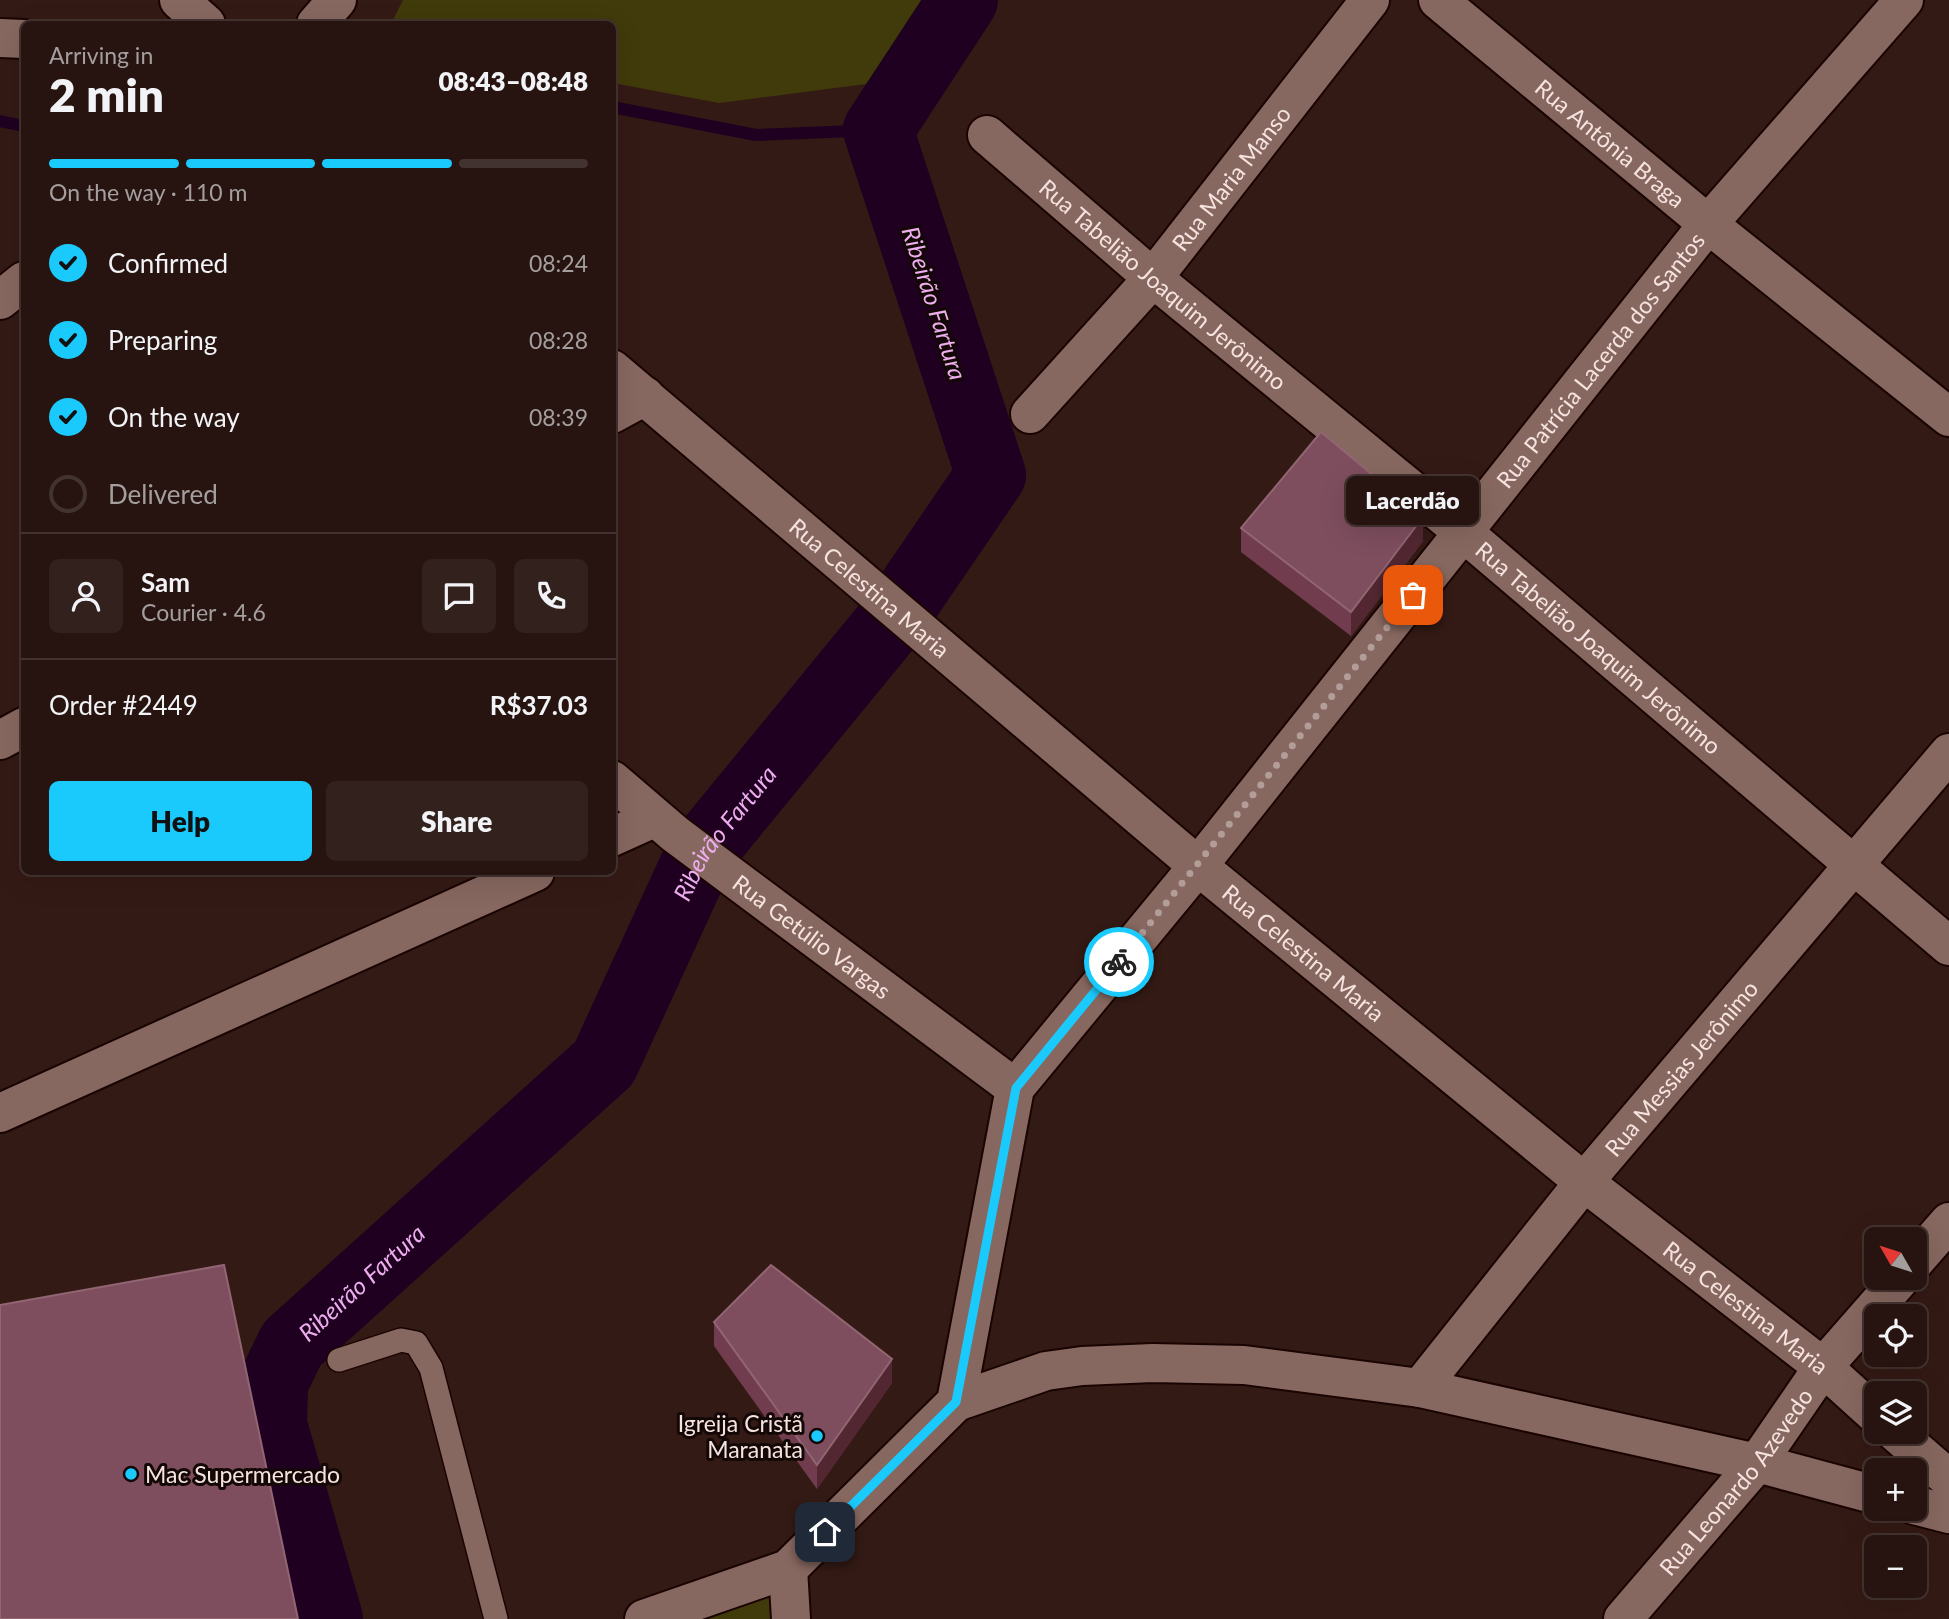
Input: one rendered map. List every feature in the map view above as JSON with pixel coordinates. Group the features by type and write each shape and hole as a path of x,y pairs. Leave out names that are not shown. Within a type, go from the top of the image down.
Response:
{"street":[{"path":"178,0 202,21"},
{"path":"319,21 337,0"},
{"name":"Rua Maria Manso","path":"1030,414 1153,278 1370,0"},
{"name":"Rua Antônia Braga","path":"1438,0 1708,225 1949,417"},
{"name":"Rua Patrícia Lacerda dos Santos","path":"1016,1088 1198,866 1708,225 1904,0"},
{"path":"0,38 21,39"},
{"name":"Rua Tabelião Joaquim Jerônimo","path":"987,135 1153,278 1462,532 1949,946"},
{"name":"Rua Celestina Maria","path":"616,377 629,405 874,591 1198,866 1584,1182 1823,1367 1864,1404"},
{"path":"0,740 21,729"},
{"name":"Rua Messias Jerônimo","path":"1420,1388 1584,1182 1949,753"},
{"name":"Rua Getúlio Vargas","path":"616,783 665,826 1016,1088"},
{"path":"616,835 665,826"},
{"path":"0,1113 528,875"},
{"path":"956,1402 1016,1088"},
{"path":"1927,1247 1949,1222"},
{"name":"Rua Leonardo Azevedo","path":"1623,1619 1756,1463 1823,1367 1890,1290"},
{"path":"644,1619 788,1569 956,1402 1046,1371 1082,1366 1153,1363 1244,1365 1420,1388 1756,1463 1864,1492"},
{"path":"1909,1444 1949,1479"},
{"path":"1927,1508 1949,1514"},
{"path":"788,1569 791,1619"}],"lane":[{"path":"339,1360 401,1340 416,1343 431,1368 496,1619"}],"shaded area":[{"path":"403,0 924,0 866,84 719,103 616,84 616,21 392,21"},
{"path":"785,1593 787,1619 695,1619"}],"building":[{"path":"1321,432 1423,517 1351,612 1241,528"},
{"name":"Mac Supermercado","path":"224,1265 298,1619 0,1619 0,1305"},
{"name":"Igreija Cristã Maranata","path":"771,1265 892,1359 817,1465 714,1322"}],"waterway":[{"name":"Ribeirão Fartura","path":"328,1619 272,1425 273,1383 292,1344 604,1063 700,854 892,620 991,475 878,130 963,0"},
{"path":"616,108 756,135 878,130"},
{"path":"0,121 21,125"}],"way so far":[{"path":"1119,962 1413,595"}],"place":[{"name":"Lacerdão","path":"1413,595"},
{"name":"Igreija Cristã Maranata","path":"817,1436"},
{"name":"Mac Supermercado","path":"131,1474"}],"route":[{"path":"825,1532 956,1402 1016,1088 1119,962"}]}
